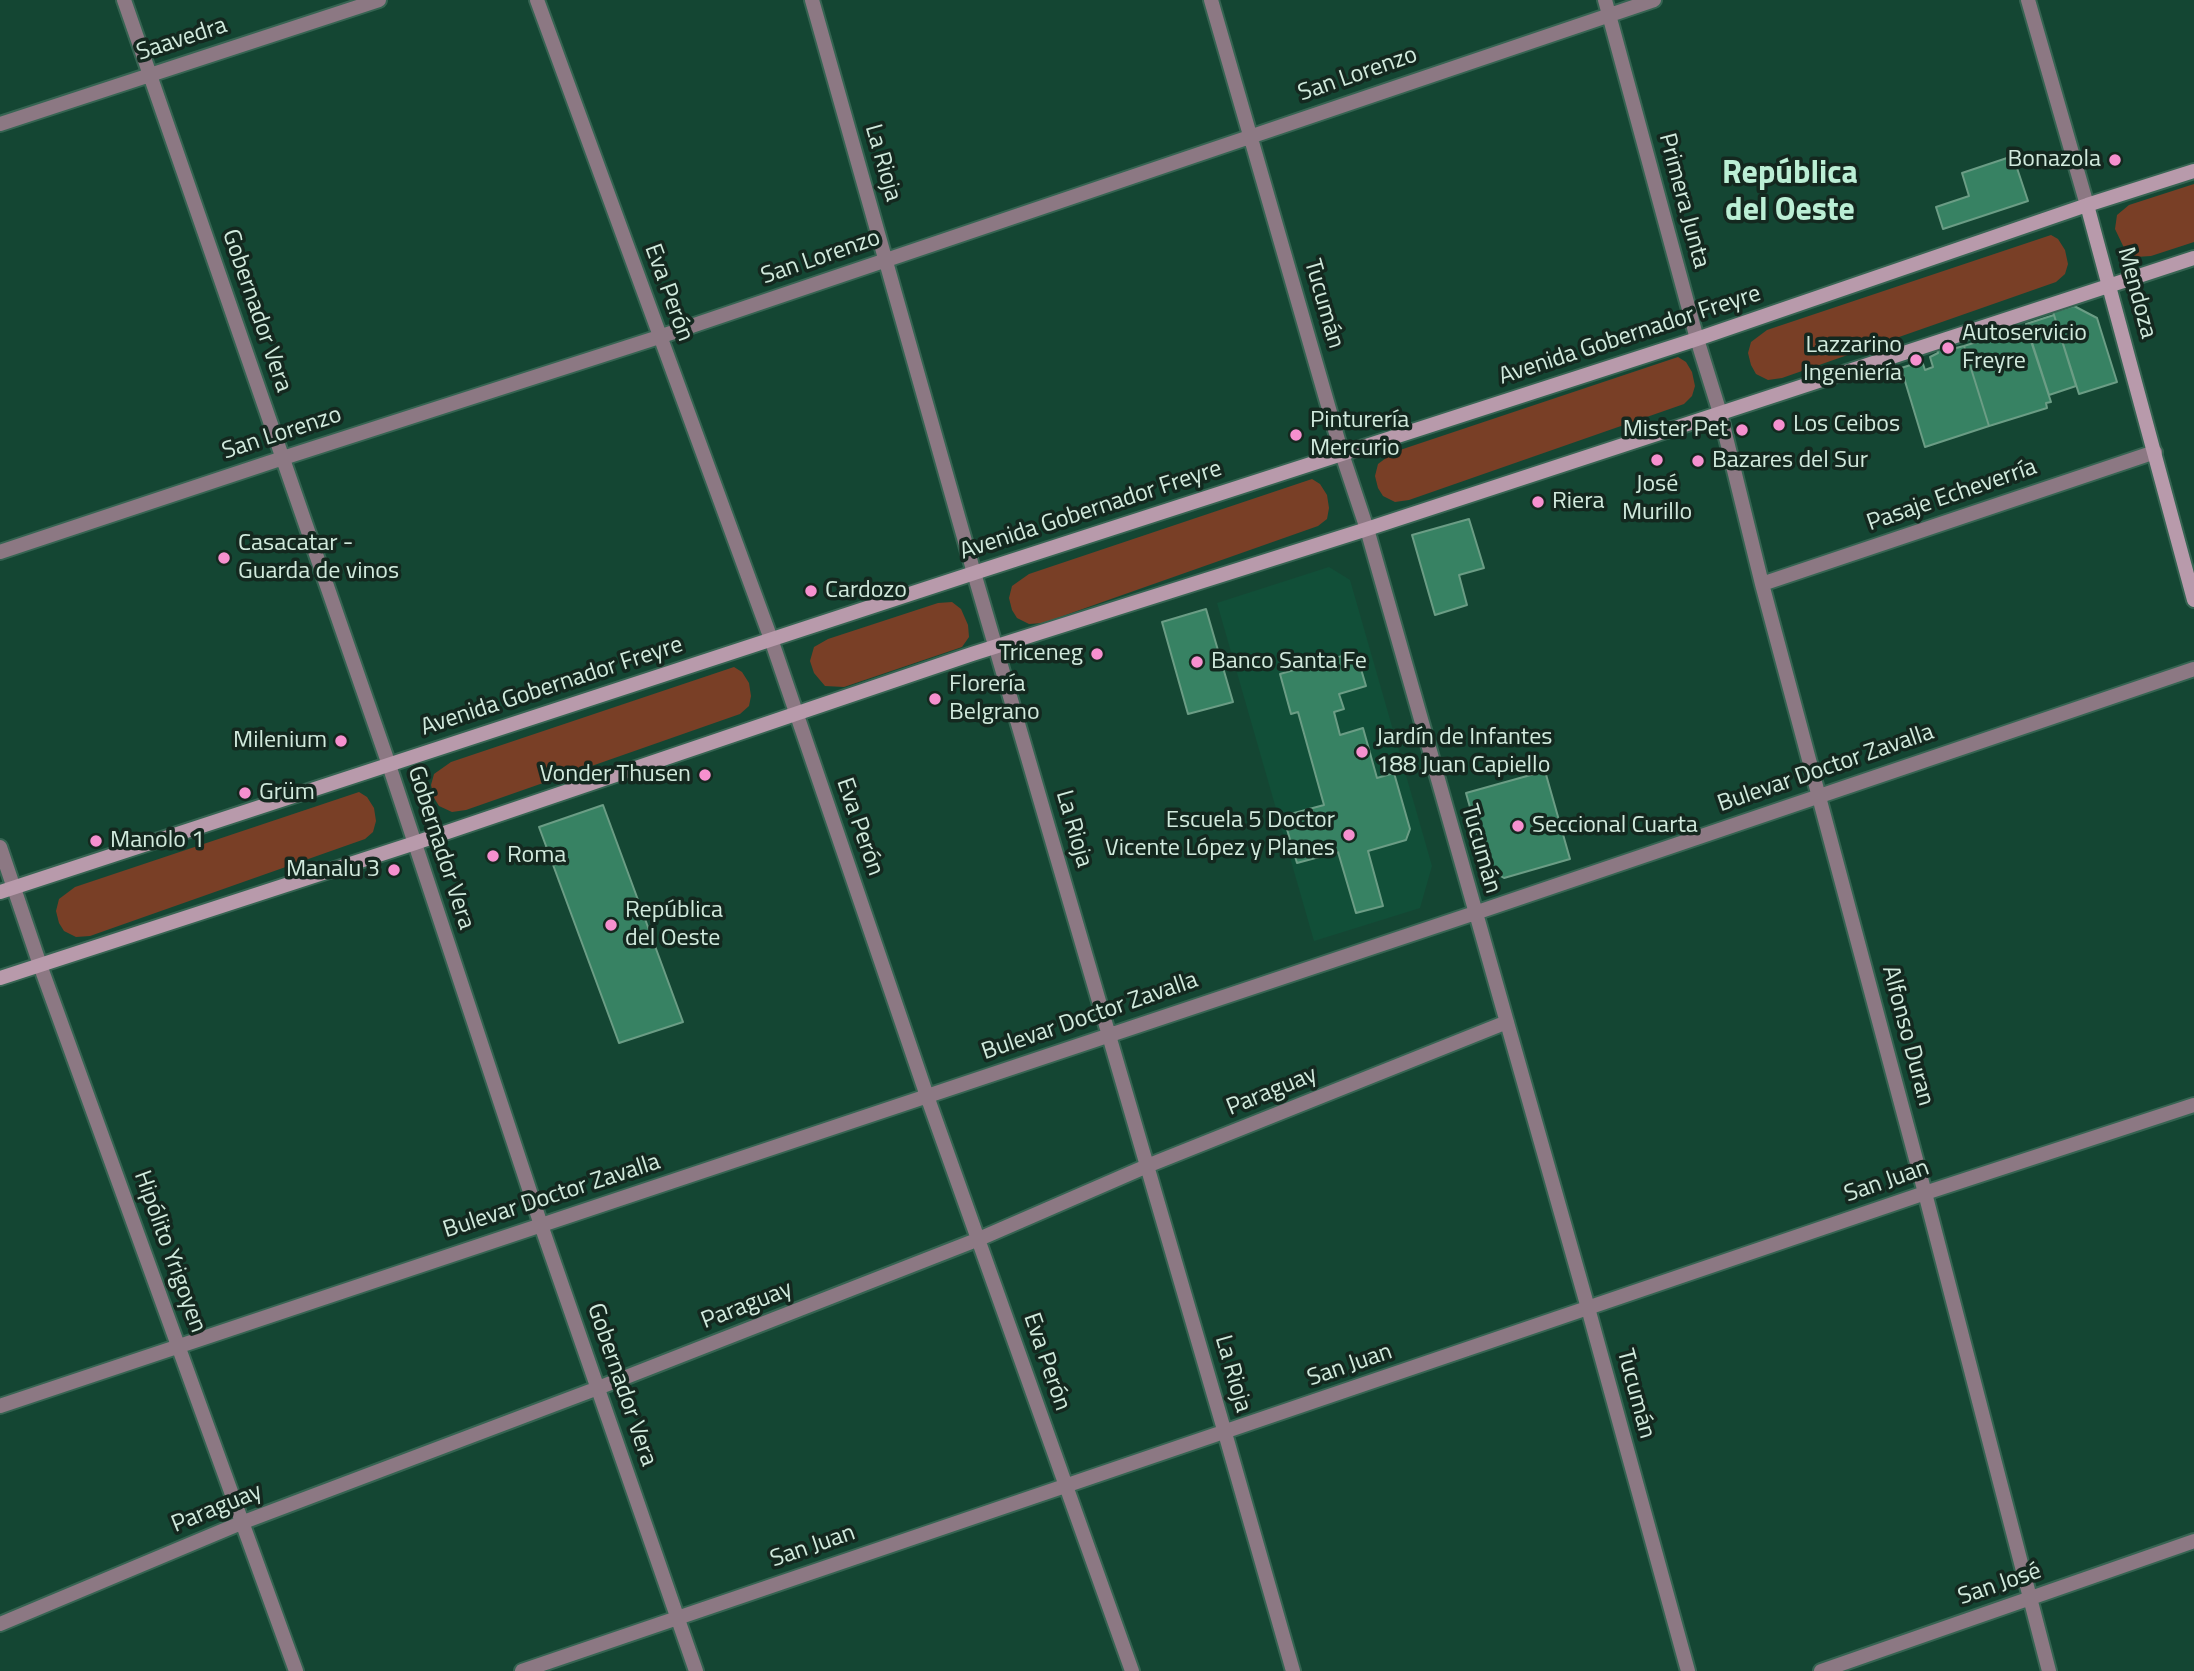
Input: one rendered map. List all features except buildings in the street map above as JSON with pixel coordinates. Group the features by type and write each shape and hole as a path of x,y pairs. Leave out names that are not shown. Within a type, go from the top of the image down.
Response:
{"main road":[{"name":"Avenida Gobernador Freyre","path":"7,890 1697,339 2194,171"},
{"name":"Mendoza","path":"2087,205 2194,600"},
{"path":"0,978 415,843 996,646 1367,529 2194,258"}],"street":[{"name":"Gobernador Vera","path":"124,0 389,765 541,1225 696,1671"},
{"name":"Saavedra","path":"0,124 379,0"},
{"name":"Eva Perón","path":"537,0 771,639 1064,1485 1132,1671"},
{"name":"La Rioja","path":"812,0 974,573 1293,1671"},
{"name":"Tucumán","path":"1211,0 1342,454 1367,529 1688,1671"},
{"name":"Primera Junta","path":"1605,0 1697,339 1720,413"},
{"name":"San Lorenzo","path":"0,552 283,457 659,337 1654,0"},
{"name":"Mendoza","path":"2028,0 2087,205"},
{"name":"Alfonso Duran","path":"1720,413 1762,584 1925,1193 2049,1671"},
{"name":"Pasaje Echeverría","path":"1762,584 2155,452"},
{"name":"Bulevar Doctor Zavalla","path":"0,1406 1475,913 2194,669"},
{"name":"Hipólito Yrigoyen","path":"0,848 7,890 40,965 296,1671"},
{"name":"Paraguay","path":"0,1624 242,1522 598,1388 979,1239 1147,1166 1507,1023"},
{"name":"San Juan","path":"522,1671 1925,1193 2194,1105"},
{"name":"San José","path":"1821,1671 2194,1541"}],"shaded area":[{"path":"2194,184 2194,242 2151,256 2136,257 2126,252 2115,229 2117,215 2129,205"},
{"path":"2051,235 2058,239 2065,250 2068,264 2065,274 2056,282 1782,378 1768,380 1756,374 1751,365 1748,353 1751,342 1767,330"},
{"path":"1678,357 1686,362 1692,372 1695,386 1692,396 1684,404 1409,500 1395,502 1383,496 1378,488 1375,476 1378,464 1394,452"},
{"path":"1312,479 1320,484 1327,495 1329,508 1327,519 1318,526 1043,623 1029,624 1017,618 1012,610 1009,598 1012,586 1029,574"},
{"path":"1329,567 1350,580 1432,866 1420,908 1314,941 1217,603"},
{"path":"952,602 961,609 968,625 969,637 962,647 844,687 825,686 814,673 810,661 814,647 828,639 938,603"},
{"path":"734,667 742,672 749,683 751,696 749,706 740,714 466,810 452,812 439,806 434,798 431,785 434,774 451,762"},
{"path":"359,792 367,797 374,808 376,821 373,832 365,839 90,936 76,937 64,931 59,923 56,911 59,899 75,887"}],"place":[{"name":"Bonazola","path":"2115,160"},
{"name":"Autoservicio Freyre","path":"1948,348"},
{"name":"Lazzarino Ingeniería","path":"1916,360"},
{"name":"Los Ceibos","path":"1779,425"},
{"name":"Mister Pet","path":"1742,430"},
{"name":"Pinturería Mercurio","path":"1296,435"},
{"name":"José Murillo","path":"1657,460"},
{"name":"Bazares del Sur","path":"1698,461"},
{"name":"Riera","path":"1538,502"},
{"name":"Casacatar - Guarda de vinos","path":"224,558"},
{"name":"Cardozo","path":"811,591"},
{"name":"Triceneg","path":"1097,654"},
{"name":"Banco Santa Fe","path":"1197,662"},
{"name":"Florería Belgrano","path":"935,699"},
{"name":"Milenium","path":"341,741"},
{"name":"Jardín de Infantes 188 Juan Capiello","path":"1362,752"},
{"name":"Vonder Thusen","path":"705,775"},
{"name":"Grüm","path":"245,793"},
{"name":"Seccional Cuarta","path":"1518,826"},
{"name":"Escuela 5 Doctor Vicente López y Planes","path":"1349,835"},
{"name":"Manolo 1","path":"96,841"},
{"name":"Roma","path":"493,856"},
{"name":"Manalu 3","path":"394,870"},
{"name":"República del Oeste","path":"611,925"}],"district":[{"name":"República del Oeste","path":"1790,194"}]}
